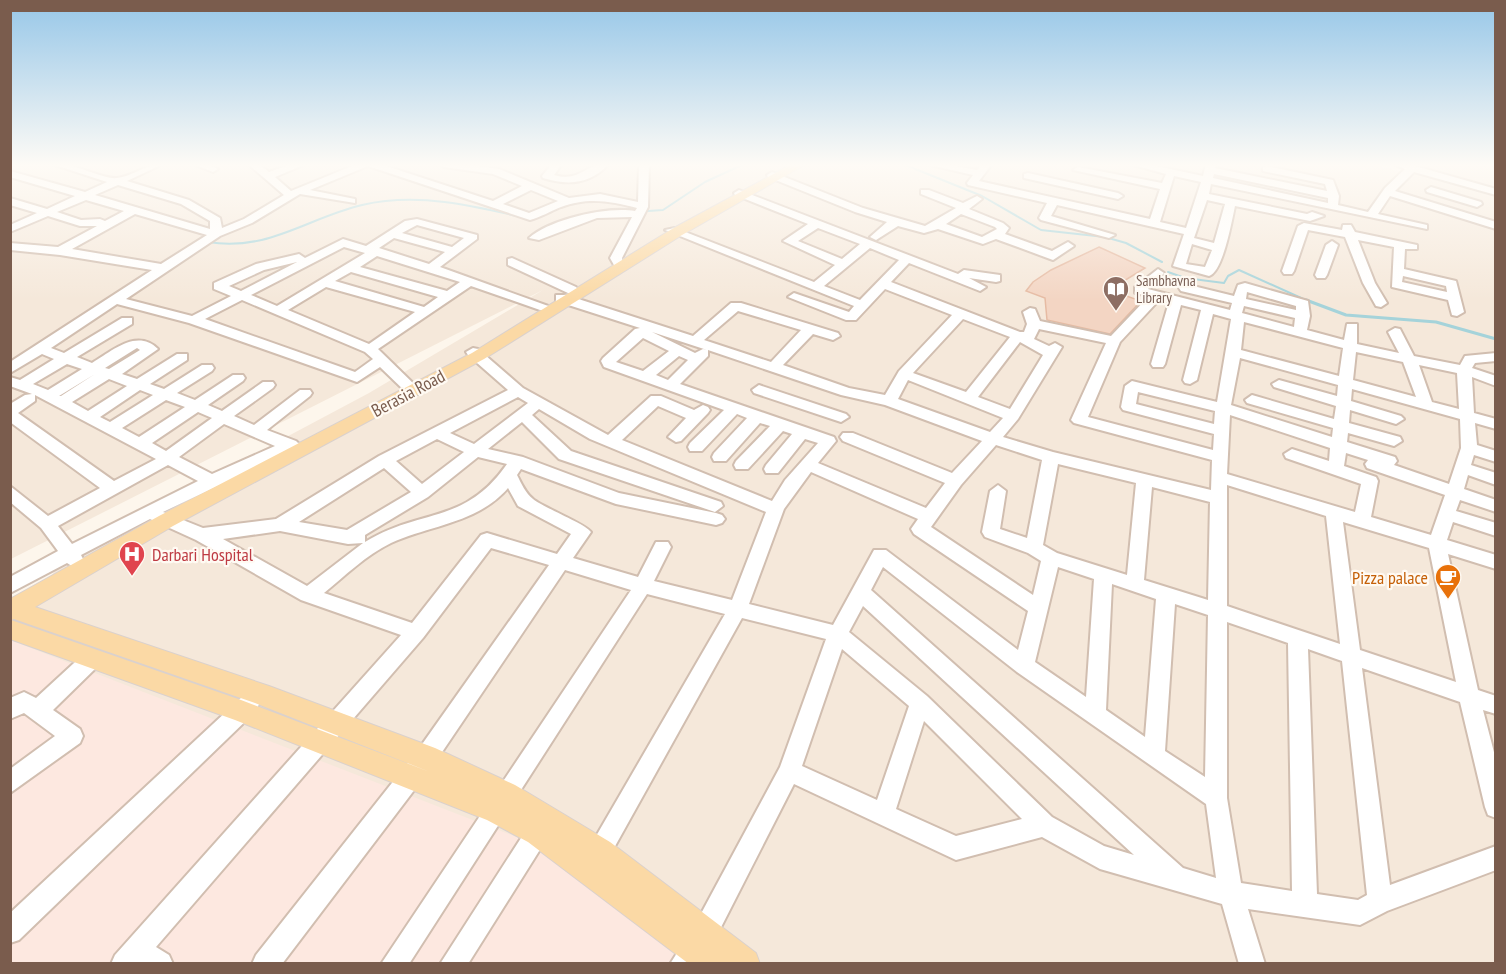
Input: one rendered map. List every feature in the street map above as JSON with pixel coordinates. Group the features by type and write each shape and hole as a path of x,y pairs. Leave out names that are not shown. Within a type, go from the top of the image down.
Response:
{"main road":[{"name":"Berasia Road","path":"11,607 76,561 162,519 294,447 475,354 618,262 714,209"},
{"name":"Berasia Road","path":"475,354 545,307 674,231"},
{"path":"11,607 93,658 260,693 337,723 419,767 501,802 594,861 715,963"},
{"path":"11,607 157,670 241,711 320,743 419,767"},
{"path":"501,802 538,832 594,861"},
{"path":"694,947 745,963"}],"street":[{"path":"38,209 80,222 100,222"},
{"path":"10,229 58,209"},
{"path":"60,251 126,209"},
{"path":"129,209 216,234"},
{"path":"198,209 216,220 216,234"},
{"path":"10,369 161,268 216,234 248,221 267,209"},
{"path":"505,209 530,217 547,209"},
{"path":"778,209 872,241 905,260 980,287"},
{"path":"862,209 924,230 937,225 961,209"},
{"path":"937,225 978,241 990,240 1003,228 963,209"},
{"path":"1049,209 1045,218 1109,235"},
{"path":"1090,209 1154,224 1219,248"},
{"path":"1110,214 1112,209"},
{"path":"1154,224 1159,209"},
{"path":"1199,209 1178,264 1203,272 1209,272 1219,248 1230,209"},
{"path":"1258,209 1259,223"},
{"path":"1264,209 1309,220 1350,235 1406,246 1397,271 1452,284 1457,312"},
{"path":"1288,271 1309,220 1310,209"},
{"path":"1329,209 1340,213 1371,215 1423,227"},
{"path":"1339,209 1359,259 1381,303"},
{"path":"1371,215 1375,209"},
{"path":"1447,209 1496,226"},
{"path":"535,238 612,210 641,210 616,258 618,262"},
{"path":"1309,220 1340,213"},
{"path":"277,310 351,268 409,223 417,222 473,237 430,268"},
{"path":"816,286 895,222"},
{"path":"816,224 789,242 843,264"},
{"path":"674,231 700,238 862,305"},
{"path":"393,234 454,251"},
{"path":"996,235 1029,242 1053,256 1068,246"},
{"path":"194,320 317,254 343,243 430,268 545,307"},
{"path":"10,246 60,251 161,268"},
{"path":"1321,275 1331,249 1359,259"},
{"path":"317,254 260,267 218,286 370,349 411,388"},
{"path":"794,297 851,317 905,260"},
{"path":"512,262 566,296 696,350"},
{"path":"351,268 449,296"},
{"path":"930,270 996,278"},
{"path":"1158,273 1139,288 1142,292 1209,309 1303,316 1300,332"},
{"path":"370,349 469,282"},
{"path":"327,283 425,311"},
{"path":"882,283 1053,350 1013,416 955,482 920,529 1038,608"},
{"path":"1185,288 1237,311 1300,332 1410,361 1464,370 1496,382"},
{"path":"1156,296 1114,341 1079,420 1220,457"},
{"path":"116,300 194,320 357,378 382,359"},
{"path":"1158,364 1176,301"},
{"path":"670,386 696,350 736,306 833,336"},
{"path":"1190,380 1209,309"},
{"path":"1237,311 1234,352 1223,408 1218,498 1216,798 1231,894 1252,963"},
{"path":"889,401 904,374 960,314"},
{"path":"1018,336 1029,337 1032,318 1114,341"},
{"path":"113,489 10,413 21,388 127,321"},
{"path":"1338,455 1348,344 1352,327"},
{"path":"643,329 676,352"},
{"path":"594,861 738,608 776,509 807,464 828,441 609,364 608,361 643,329"},
{"path":"696,447 759,390 809,330"},
{"path":"1395,332 1410,361 1426,405"},
{"path":"969,398 1018,336"},
{"path":"646,376 676,352 710,346 846,392 889,401 993,439 1051,457 1218,498"},
{"path":"40,349 197,406 294,447"},
{"path":"1234,352 1496,424"},
{"path":"475,354 518,391 611,441 776,509"},
{"path":"89,417 182,357"},
{"path":"1496,357 1470,359 1464,370 1469,417 1469,448 1437,543 1469,697 1496,807"},
{"path":"111,428 207,368"},
{"path":"55,399 104,372"},
{"path":"904,374 1013,416"},
{"path":"141,443 238,378"},
{"path":"1279,384 1396,419"},
{"path":"47,524 164,460 267,386"},
{"path":"1222,431 1128,407 1132,386 1223,408 1338,455 1496,506"},
{"path":"21,388 55,399 141,443 164,460 211,481"},
{"path":"759,390 842,417"},
{"path":"280,525 385,460 518,391"},
{"path":"257,430 305,393"},
{"path":"611,441 656,399 696,417"},
{"path":"676,437 711,400"},
{"path":"1252,400 1394,441"},
{"path":"348,537 422,493 524,416 538,402"},
{"path":"437,432 513,469 546,473 616,498 716,512 565,455 524,416"},
{"path":"720,457 758,416"},
{"path":"742,465 780,424"},
{"path":"772,469 802,432"},
{"path":"848,437 955,482"},
{"path":"10,492 47,524 76,561 211,481 294,447"},
{"path":"1469,448 1496,457"},
{"path":"1292,454 1338,455 1389,461"},
{"path":"546,473 565,455"},
{"path":"1338,455 1370,481 1361,522"},
{"path":"1024,666 1038,608 1051,457"},
{"path":"385,460 422,493"},
{"path":"807,464 930,517"},
{"path":"1464,468 1496,479"},
{"path":"308,595 382,540 476,509 513,469"},
{"path":"265,963 419,767 582,532 554,520 524,502 513,469"},
{"path":"1219,477 1496,562"},
{"path":"1135,583 1144,481"},
{"path":"998,491 991,532 1103,574 1496,705"},
{"path":"1334,514 1380,901"},
{"path":"1446,514 1496,530"},
{"path":"162,519 202,536 308,595 417,632"},
{"path":"202,536 280,525 348,537 382,540"},
{"path":"130,957 417,632 487,540 643,586 838,634 920,702 1044,825 1100,857 1231,894 1305,903 1360,913 1380,901 1496,858"},
{"path":"394,963 643,586 662,547"},
{"path":"694,947 789,771 838,634 880,555 1024,666 1216,798"},
{"path":"1095,714 1103,574"},
{"path":"860,592 1178,878"},
{"path":"1154,755 1166,595"},
{"path":"1298,638 1305,903"},
{"path":"37,711 93,658"},
{"path":"10,931 260,693"},
{"path":"10,710 24,701 72,736 10,783"},
{"path":"882,815 920,702"},
{"path":"789,771 956,848 1044,825"},
{"path":"453,963 538,832"},
{"path":"130,957 160,963"}],"shaded area":[{"path":"11,209 1495,209 1495,963 11,963 10,628 69,553 369,393 543,290 11,559"},
{"path":"10,640 596,868 709,963 11,963"}],"building":[{"path":"1099,247 1145,268 1109,290 1141,301 1110,334 1047,320 1045,298 1026,291 1033,282 1051,270"}],"waterway":[{"path":"208,242 230,244 269,238 347,209"},
{"path":"486,209 530,219"},
{"path":"642,209 664,209"},
{"path":"1005,209 1041,230 1105,237 1126,243 1162,262"},
{"path":"1168,272 1185,278 1224,283 1228,276 1239,270 1310,302"},
{"path":"1306,300 1346,315 1436,322 1496,339"}],"place":[{"name":"Sambhavna Library","path":"1116,312"},
{"name":"Darbari Hospital","path":"132,577"},
{"name":"Pizza palace","path":"1448,600"}]}
